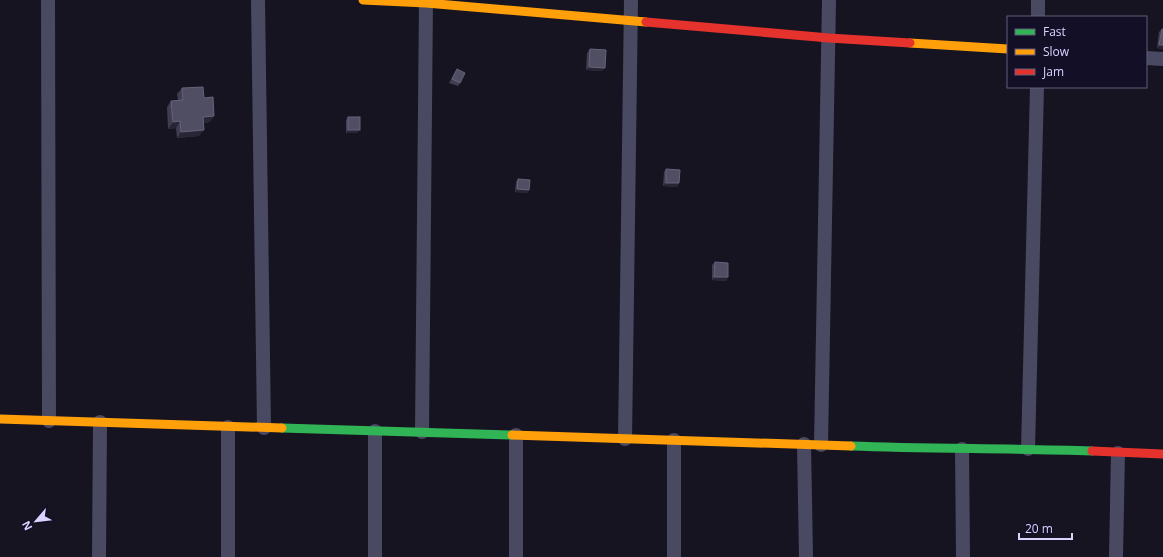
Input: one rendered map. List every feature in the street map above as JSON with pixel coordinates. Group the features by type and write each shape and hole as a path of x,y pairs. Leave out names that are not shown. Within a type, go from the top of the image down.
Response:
{"street":[{"path":"48,0 49,421"},
{"path":"258,0 264,428"},
{"path":"363,0 426,2 829,38 1007,49"},
{"path":"625,439 631,0"},
{"path":"821,445 829,0"},
{"path":"1038,0 1038,16"},
{"path":"422,432 426,2"},
{"path":"1147,58 1163,59"},
{"path":"1028,449 1037,88"},
{"path":"0,419 821,445 962,449 1028,449 1163,454"},
{"path":"99,557 100,422"},
{"path":"228,427 228,557"},
{"path":"375,431 375,557"},
{"path":"516,435 516,557"},
{"path":"674,440 674,557"},
{"path":"804,444 806,557"},
{"path":"962,449 963,557"},
{"path":"1116,557 1118,453"}],"building":[{"path":"1162,29 1163,45 1159,45"},
{"path":"590,49 606,50 605,68 589,67"},
{"path":"457,69 465,73 460,83 452,79"},
{"path":"203,87 204,98 213,97 214,116 203,117 204,130 181,132 180,121 173,122 171,101 183,100 182,88"},
{"path":"348,117 360,117 360,130 348,130"},
{"path":"666,169 680,170 679,183 666,183"},
{"path":"518,179 530,180 529,190 517,189"},
{"path":"715,262 728,263 728,277 714,277"}],"traffic: fast":[{"path":"282,428 512,435"},
{"path":"851,446 1092,451"}],"traffic: slow":[{"path":"363,0 426,3 646,22"},
{"path":"910,43 1007,49"},
{"path":"0,419 282,428"},
{"path":"512,435 851,446"}],"traffic: jam":[{"path":"646,22 829,38 910,43"},
{"path":"1092,451 1163,454"}]}
